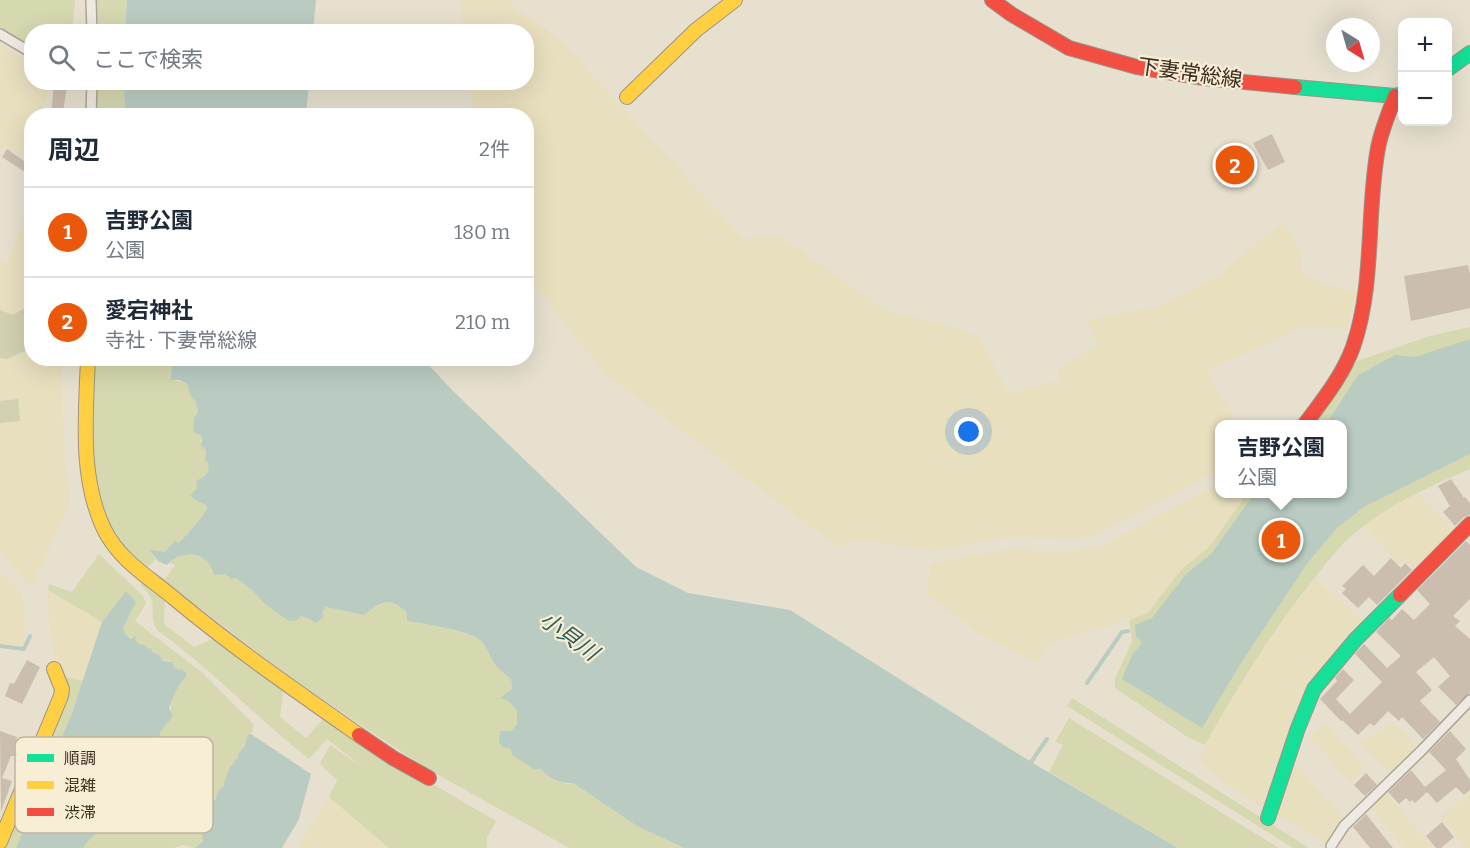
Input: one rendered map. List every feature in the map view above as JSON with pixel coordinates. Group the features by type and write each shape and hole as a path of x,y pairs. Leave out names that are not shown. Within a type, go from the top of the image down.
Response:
{"street":[{"path":"91,0 92,24"},
{"path":"627,97 696,30 735,0"},
{"name":"下妻常総線","path":"992,0 1011,14 1069,48 1137,67 1204,78 1398,95"},
{"path":"0,34 24,48"},
{"path":"1452,66 1470,54"},
{"path":"92,90 92,108"},
{"path":"1309,420 1333,385 1353,347 1366,279 1378,147 1398,97"},
{"path":"88,366 86,455 90,486 106,532 126,559 193,616 308,700 408,768 429,778"},
{"path":"1268,818 1298,728 1314,689 1356,639 1470,524"},
{"path":"44,737 61,696 62,688 54,669"},
{"path":"1331,846 1344,825 1470,700"},
{"path":"0,842 15,806"}],"shaded area":[{"path":"460,0 511,0 514,8 554,34 744,239 779,237 887,311 961,329 980,338 1009,394 1060,380 1058,369 1098,345 1087,320 1157,307 1218,276 1283,221 1302,256 1302,272 1323,284 1357,292 1346,329 1304,327 1206,371 1236,420 1215,420 1215,472 1093,536 1076,538 1007,537 929,551 855,539 840,548 609,377 567,328 534,283 534,108 473,108 471,90 534,90 534,24 463,24"},
{"path":"0,44 24,59 24,90 48,90 44,108 24,108 24,156 5,146 0,151"},
{"path":"24,214 24,308 13,315 0,310 0,258 7,265"},
{"path":"24,351 24,366 62,366 63,451 71,501 31,588 0,550 0,423 20,421 18,399 0,401 0,358 7,359"},
{"path":"1215,486 1215,498 1244,498 1209,547 1181,570 1148,613 1045,645 1039,664 980,634 926,594 931,563 1012,549 1056,552 1096,549"},
{"path":"1417,492 1454,530 1414,569 1404,559 1399,564 1364,526"},
{"path":"0,571 21,592 26,645 0,645"},
{"path":"1315,578 1362,620 1297,705 1274,780 1264,804 1257,804 1226,784 1199,761 1205,745 1254,661 1292,605"},
{"path":"48,590 102,622 83,681 65,677 54,653 47,604"},
{"path":"1325,721 1364,768 1350,782 1310,737"},
{"path":"1393,722 1417,747 1390,773 1361,743"},
{"path":"1294,762 1344,819 1329,841 1324,842 1276,814"},
{"path":"1385,792 1433,848 1405,848 1370,806"},
{"path":"1470,793 1470,848 1466,848 1440,817"},
{"path":"329,797 389,848 298,848"}],"green space":[{"path":"0,0 75,0 73,24 24,24 24,42 0,27"},
{"path":"97,0 127,0 125,24 98,24"},
{"path":"96,90 124,90 125,108 95,108"},
{"path":"24,308 24,351 7,359 0,358 0,310 13,315"},
{"path":"1470,327 1470,469 1382,513 1343,544 1297,600 1269,640 1205,745 1186,736 1115,688 1115,679 1132,641 1129,620 1148,613 1181,570 1209,547 1244,498 1347,498 1347,420 1316,420 1357,361 1430,336"},
{"path":"92,366 172,366 169,379 187,384 198,412 194,418 193,431 202,436 200,441 206,449 205,461 208,463 206,475 196,481 198,489 194,493 195,500 206,505 207,509 181,541 175,542 165,552 153,556 156,559 145,570 115,536 99,504 93,477"},
{"path":"18,399 20,421 0,423 0,401"},
{"path":"99,554 143,596 146,604 135,621 204,674 254,725 239,758 232,763 223,787 213,801 213,737 159,737 160,732 171,717 171,706 179,671 170,660 163,661 125,634 123,628 136,602 126,591 102,622 48,590 49,584 72,592"},
{"path":"184,554 206,560 214,571 236,578 265,604 312,622 324,617 322,613 326,607 364,615 381,604 390,602 407,613 407,621 475,637 486,647 495,664 512,682 512,689 507,692 508,701 517,711 517,724 511,731 511,749 552,779 567,784 573,783 637,826 684,848 569,848 426,768 292,679 180,593 152,575 154,572 165,579 175,565 170,562"},
{"path":"144,580 165,597 164,624 194,647 212,639 283,691 280,717 306,738 323,719 420,782 429,782 496,821 487,838 487,848 389,848 329,797 337,780 320,764 330,745 364,768 327,739 309,759 157,630 152,602 147,591 140,585"},
{"path":"65,677 83,681 63,737 52,737 67,695"},
{"path":"1072,698 1309,848 1293,848 1067,706"},
{"path":"1069,718 1279,848 1178,848 1049,772 1063,745 1055,742"},
{"path":"15,818 15,833 23,833 16,848 1,848"},
{"path":"91,833 206,833 203,840 195,848 182,845 175,848 83,848 89,842"}],"water":[{"path":"127,0 316,0 314,24 125,24"},
{"path":"124,90 308,90 307,108 125,108"},
{"path":"1470,339 1470,454 1364,507 1337,528 1309,561 1241,663 1202,728 1122,679 1132,655 1142,643 1136,636 1135,625 1152,618 1186,574 1211,554 1252,498 1347,498 1347,420 1329,420 1358,375 1395,355 1415,357"},
{"name":"小貝川","path":"172,366 430,366 636,567 688,593 790,610 1036,765 1178,848 684,848 637,826 573,783 559,781 551,778 541,769 534,769 512,755 511,749 499,743 500,731 511,731 517,724 517,711 508,701 500,698 512,689 512,682 495,664 483,643 475,637 445,628 407,621 407,613 390,602 381,604 364,615 326,607 322,613 324,617 316,623 301,616 297,620 289,621 265,604 236,578 231,579 225,574 214,575 207,561 201,557 180,556 167,565 158,561 150,550 165,552 175,541 178,543 207,509 206,505 190,495 197,489 196,481 206,475 208,470 208,463 205,461 206,450 201,446 202,436 193,432 194,418 198,412 196,402 191,397 187,384 179,380 170,380"},
{"path":"126,591 136,602 123,628 125,634 131,639 136,636 135,640 139,644 145,645 147,649 151,648 152,652 159,655 163,661 172,662 175,668 186,673 169,708 173,716 160,732 159,737 62,737 102,622"},
{"path":"251,734 311,774 299,819 282,848 195,848 203,841 203,833 213,833 213,800 223,787 230,767 238,758 248,735"},
{"path":"22,833 95,834 83,848 16,848"}],"building":[{"path":"53,90 66,90 64,108 52,108"},
{"path":"1272,134 1285,162 1268,170 1253,143"},
{"path":"7,149 24,161 24,171 2,157"},
{"path":"1468,265 1470,308 1411,321 1404,276"},
{"path":"1451,479 1470,503 1470,515 1464,517 1455,526 1443,512 1450,506 1438,486"},
{"path":"1466,541 1470,545 1470,599 1453,616 1460,621 1455,626 1470,639 1470,693 1456,705 1438,687 1450,676 1434,657 1416,672 1432,690 1420,701 1440,722 1423,739 1402,717 1399,721 1388,711 1374,726 1370,723 1358,735 1320,699 1337,681 1335,678 1343,669 1354,680 1336,699 1350,714 1382,682 1355,654 1364,644 1387,668 1401,656 1376,632 1389,618 1392,620 1402,609 1414,620 1430,604 1417,590"},
{"path":"1391,558 1401,568 1405,563 1412,570 1377,605 1369,597 1358,608 1342,593 1346,589 1342,586 1363,565 1374,576"},
{"path":"27,660 40,667 22,704 5,696 10,683 14,684"},
{"path":"0,731 17,737 15,737 15,753 11,756 2,778 12,781 1,812"},
{"path":"1450,731 1466,749 1456,759 1470,780 1470,790 1464,795 1456,787 1437,803 1427,792 1415,803 1406,798 1399,804 1388,792 1411,770 1425,787 1446,770 1429,752"},
{"path":"1366,773 1377,785 1365,796 1354,785"},
{"path":"1366,814 1393,848 1370,848 1353,827"},
{"path":"1442,822 1454,837 1441,848 1436,848 1426,836"}],"waterway":[{"path":"1087,683 1122,632 1128,631"},
{"path":"0,646 24,649 30,636"},
{"path":"1029,765 1047,739"}],"traffic: fast":[{"path":"1452,66 1470,53"},
{"path":"1295,87 1398,95"},
{"path":"1268,818 1298,728 1314,689 1356,639 1400,595"}],"traffic: slow":[{"path":"627,97 696,30 735,0"},
{"path":"88,366 87,467 96,509 110,540 136,568 197,617 265,669 359,735"},
{"path":"44,737 61,696 62,689 54,669"},
{"path":"0,842 15,806"}],"traffic: jam":[{"path":"992,0 1011,14 1069,48 1137,67 1204,78 1295,87"},
{"path":"1308,420 1344,367 1360,323 1367,273 1374,173 1383,129 1395,96"},
{"path":"1400,595 1470,524"},
{"path":"359,735 393,758 429,778"}],"place":[{"name":"愛宕神社","path":"1235,165"},
{"name":"吉野公園","path":"1281,540"}]}
